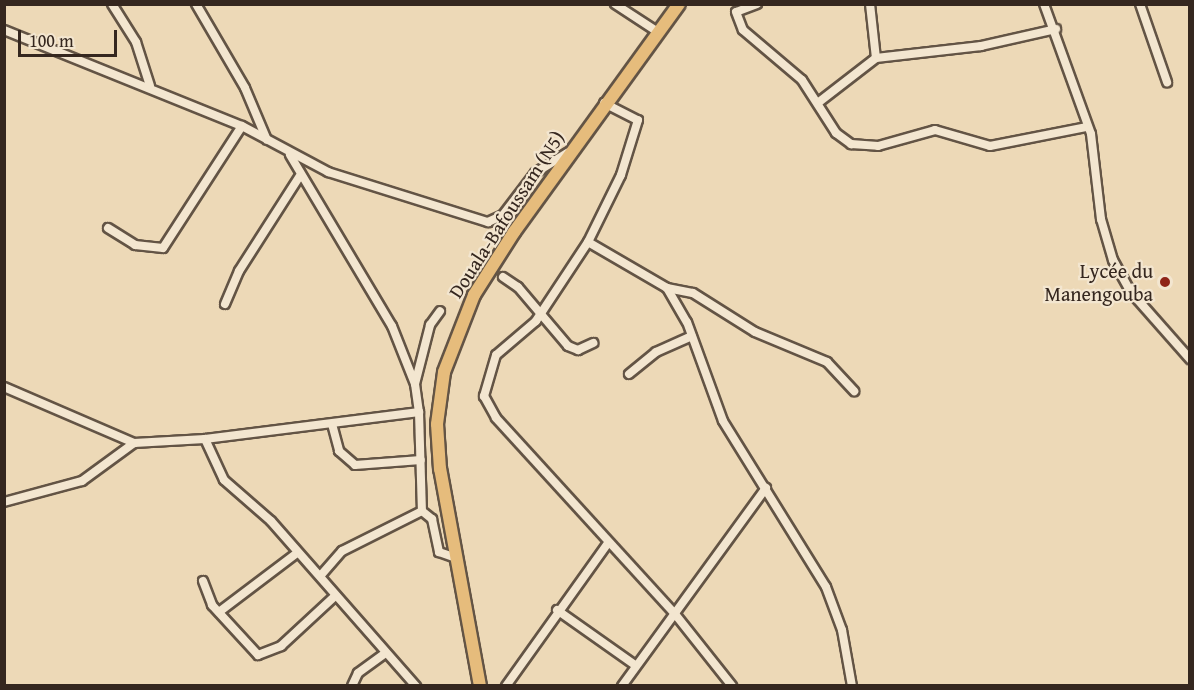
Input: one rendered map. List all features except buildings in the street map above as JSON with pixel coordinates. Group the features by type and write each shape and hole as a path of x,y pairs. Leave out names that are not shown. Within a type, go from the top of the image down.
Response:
{"highway":[{"name":"Douala-Bafoussam (N5)","path":"480,686 439,458 444,372 474,295 568,152 679,4"}],"street":[{"path":"112,4 136,42 150,86"},
{"path":"196,4 258,111 267,140"},
{"path":"615,4 658,32"},
{"path":"757,4 738,9 738,23 819,102 836,133 869,148 924,130 990,146 1087,127"},
{"path":"870,4 876,58"},
{"path":"1044,4 1056,29 1087,127 1113,260 1130,291 1190,359"},
{"path":"1140,4 1167,82"},
{"path":"819,102 876,58 981,46 1056,29"},
{"path":"4,30 150,86 242,126 290,155 488,222 503,215 535,173 568,152"},
{"path":"604,103 638,120 637,127 588,242 541,314 490,365 487,407 608,543 675,614 732,686"},
{"path":"108,228 135,245 163,249 242,126"},
{"path":"290,155 299,177 392,326 415,384 419,412 422,511"},
{"path":"225,304 240,271 299,177"},
{"path":"588,242 667,288 693,293 755,332 826,362 854,391"},
{"path":"502,277 574,350 592,343"},
{"path":"667,288 692,336 723,421 766,488 833,603 852,686"},
{"path":"415,384 430,325 440,311"},
{"path":"629,374 656,352 692,336"},
{"path":"4,387 134,443 205,439 419,412"},
{"path":"332,424 339,451 355,465 421,460"},
{"path":"205,439 224,480 320,576 335,596 416,686"},
{"path":"4,502 82,481 134,443"},
{"path":"622,686 635,665 675,614 766,488"},
{"path":"422,511 432,519 439,552 456,558"},
{"path":"320,576 342,551 422,511"},
{"path":"506,686 557,610 608,543"},
{"path":"219,612 297,553"},
{"path":"203,581 219,612 253,652 266,654 335,596"},
{"path":"557,610 635,665"},
{"path":"352,686 358,673 386,653"}],"place":[{"name":"Lycée du Manengouba","path":"1165,282"}]}
